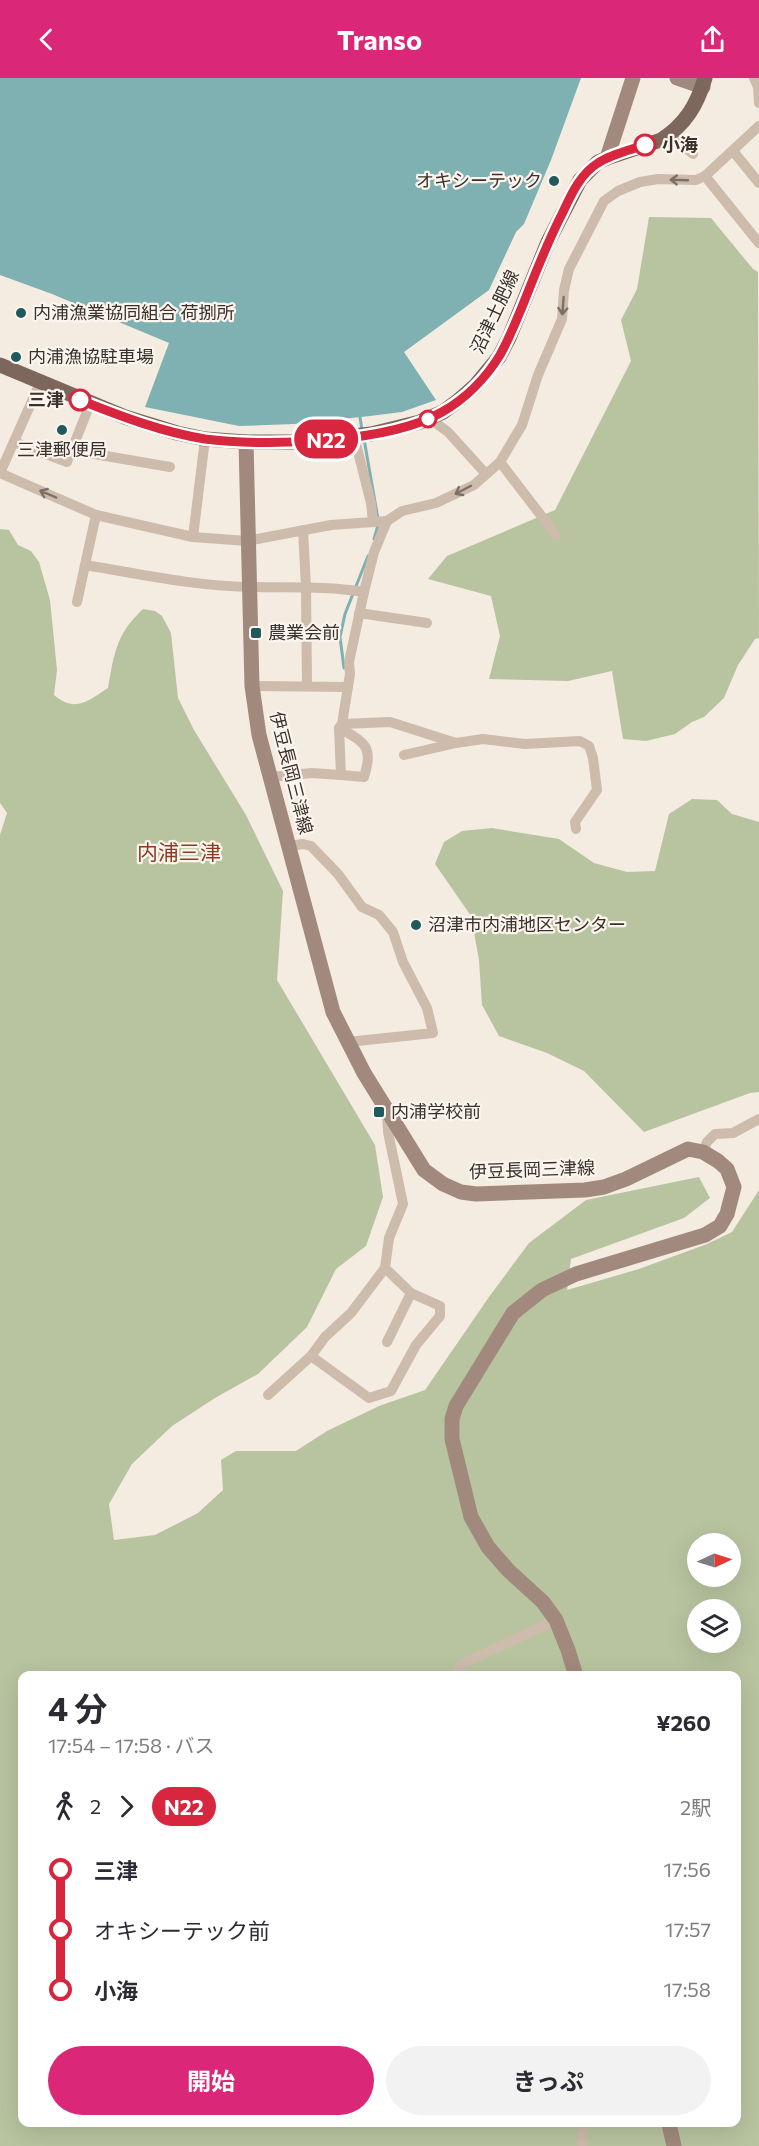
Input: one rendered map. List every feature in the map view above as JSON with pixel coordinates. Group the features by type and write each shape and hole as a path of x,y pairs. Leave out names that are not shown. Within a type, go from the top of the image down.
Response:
{"main road":[{"path":"607,158 633,78"},
{"path":"677,78 704,82"},
{"name":"沼津土肥線","path":"0,365 129,419 205,439 295,442 371,434 429,418 459,400 475,386 499,357 548,242 580,180 591,168 607,158 670,135 689,115 704,82"},
{"name":"伊豆長岡三津線","path":"246,442 252,686 260,735 333,1011 387,1113 424,1170 443,1184 461,1192 476,1194 585,1190 604,1187 688,1149 703,1152"},
{"path":"574,1671 556,1620 543,1602 508,1570 488,1547 471,1517 452,1439 452,1419 456,1406 513,1313 543,1290 576,1274 705,1234 720,1226 727,1214 734,1187 727,1169 703,1152"},
{"path":"670,2127 674,2146"}],"street":[{"path":"754,78 758,87 759,103"},
{"path":"40,383 0,473 96,515 193,537 247,541 331,525 387,521 402,511 436,503 474,485 500,462 522,425 538,375 562,319 568,269 604,201 618,190 640,182 658,179 696,180 705,176 759,126"},
{"path":"670,135 693,154"},
{"path":"733,151 759,183"},
{"path":"705,176 759,243"},
{"path":"14,442 67,462 90,404"},
{"path":"429,418 448,432 486,474"},
{"path":"354,436 371,503 373,522"},
{"path":"193,537 205,439"},
{"path":"72,450 170,467"},
{"path":"500,462 556,535"},
{"path":"77,602 96,515"},
{"path":"341,775 340,726 348,687 349,662 374,552 387,521"},
{"path":"303,530 307,686"},
{"path":"85,566 186,582 249,587 333,587 364,592"},
{"path":"359,613 427,623"},
{"path":"252,686 348,687"},
{"path":"340,726 390,722 456,743"},
{"path":"271,777 312,773 364,777 369,755 365,744 340,726"},
{"path":"404,755 456,743 483,740 525,744 580,741 589,746 597,790 575,822 576,829"},
{"path":"289,846 303,844 311,846 338,874 362,907 379,915 393,932 403,962 427,1008 433,1033 348,1042"},
{"path":"268,1395 311,1356 325,1337 351,1312 385,1268 389,1238 403,1204 388,1132 387,1113"},
{"path":"703,1152 707,1142 715,1134 733,1133 759,1119"},
{"path":"311,1356 369,1398 391,1391 416,1345 440,1316 440,1305 411,1293 385,1268"},
{"path":"387,1342 411,1293"},
{"path":"457,1671 462,1664 556,1620"},
{"path":"582,2146 583,2127"}],"green space":[{"path":"649,217 711,218 753,269 758,272 759,638 755,639 738,665 724,698 704,717 675,734 646,741 623,739 612,671 568,681 489,679 500,636 491,596 428,579 447,556 555,510 631,361 621,320 637,289"},
{"path":"0,529 9,530 18,545 31,551 39,562 50,600 57,670 54,695 62,700 68,703 81,703 108,688 118,645 127,627 143,609 155,611 162,616 171,633 178,698 194,730 246,815 283,891 277,980 375,1145 383,1197 366,1246 336,1269 307,1327 258,1374 172,1426 132,1464 109,1504 114,1540 155,1535 198,1513 223,1490 221,1460 236,1451 296,1451 327,1431 379,1406 425,1390 529,1243 586,1200 699,1177 710,1198 684,1218 571,1259 567,1290 639,1269 707,1244 732,1232 759,1190 759,2146 0,2146 0,835 7,813 0,803"},
{"path":"692,799 717,800 732,814 759,822 759,1092 750,1093 644,1132 584,1071 547,1053 499,1036 482,1005 479,960 471,916 435,864 444,842 462,831 492,828 559,839 594,863 627,872 655,871 669,814"}],"water":[{"path":"0,78 581,78 551,160 524,224 516,232 489,290 404,352 436,400 402,412 294,424 239,426 145,407 169,343 0,275"}],"waterway":[{"path":"360,417 362,430"},
{"path":"364,439 378,519"},
{"path":"374,539 378,525"},
{"path":"344,668 340,637 345,614 368,556"}],"bus line":[{"name":"N22","path":"80,400 124,417 177,433 205,439 246,442 295,442 371,434 420,422 443,412 475,386 499,357 548,242 580,180 598,162 645,145"}],"place":[{"name":"小海","path":"645,145"},
{"name":"オキシーテック","path":"554,181"},
{"name":"内浦漁業協同組合 荷捌所","path":"21,313"},
{"name":"内浦漁協駐車場","path":"16,357"},
{"name":"三津","path":"80,400"},
{"name":"三津郵便局","path":"62,430"},
{"name":"農業会前","path":"256,633"},
{"name":"沼津市内浦地区センター","path":"416,925"},
{"name":"内浦学校前","path":"379,1112"}],"district":[{"name":"内浦三津","path":"179,853"}]}
